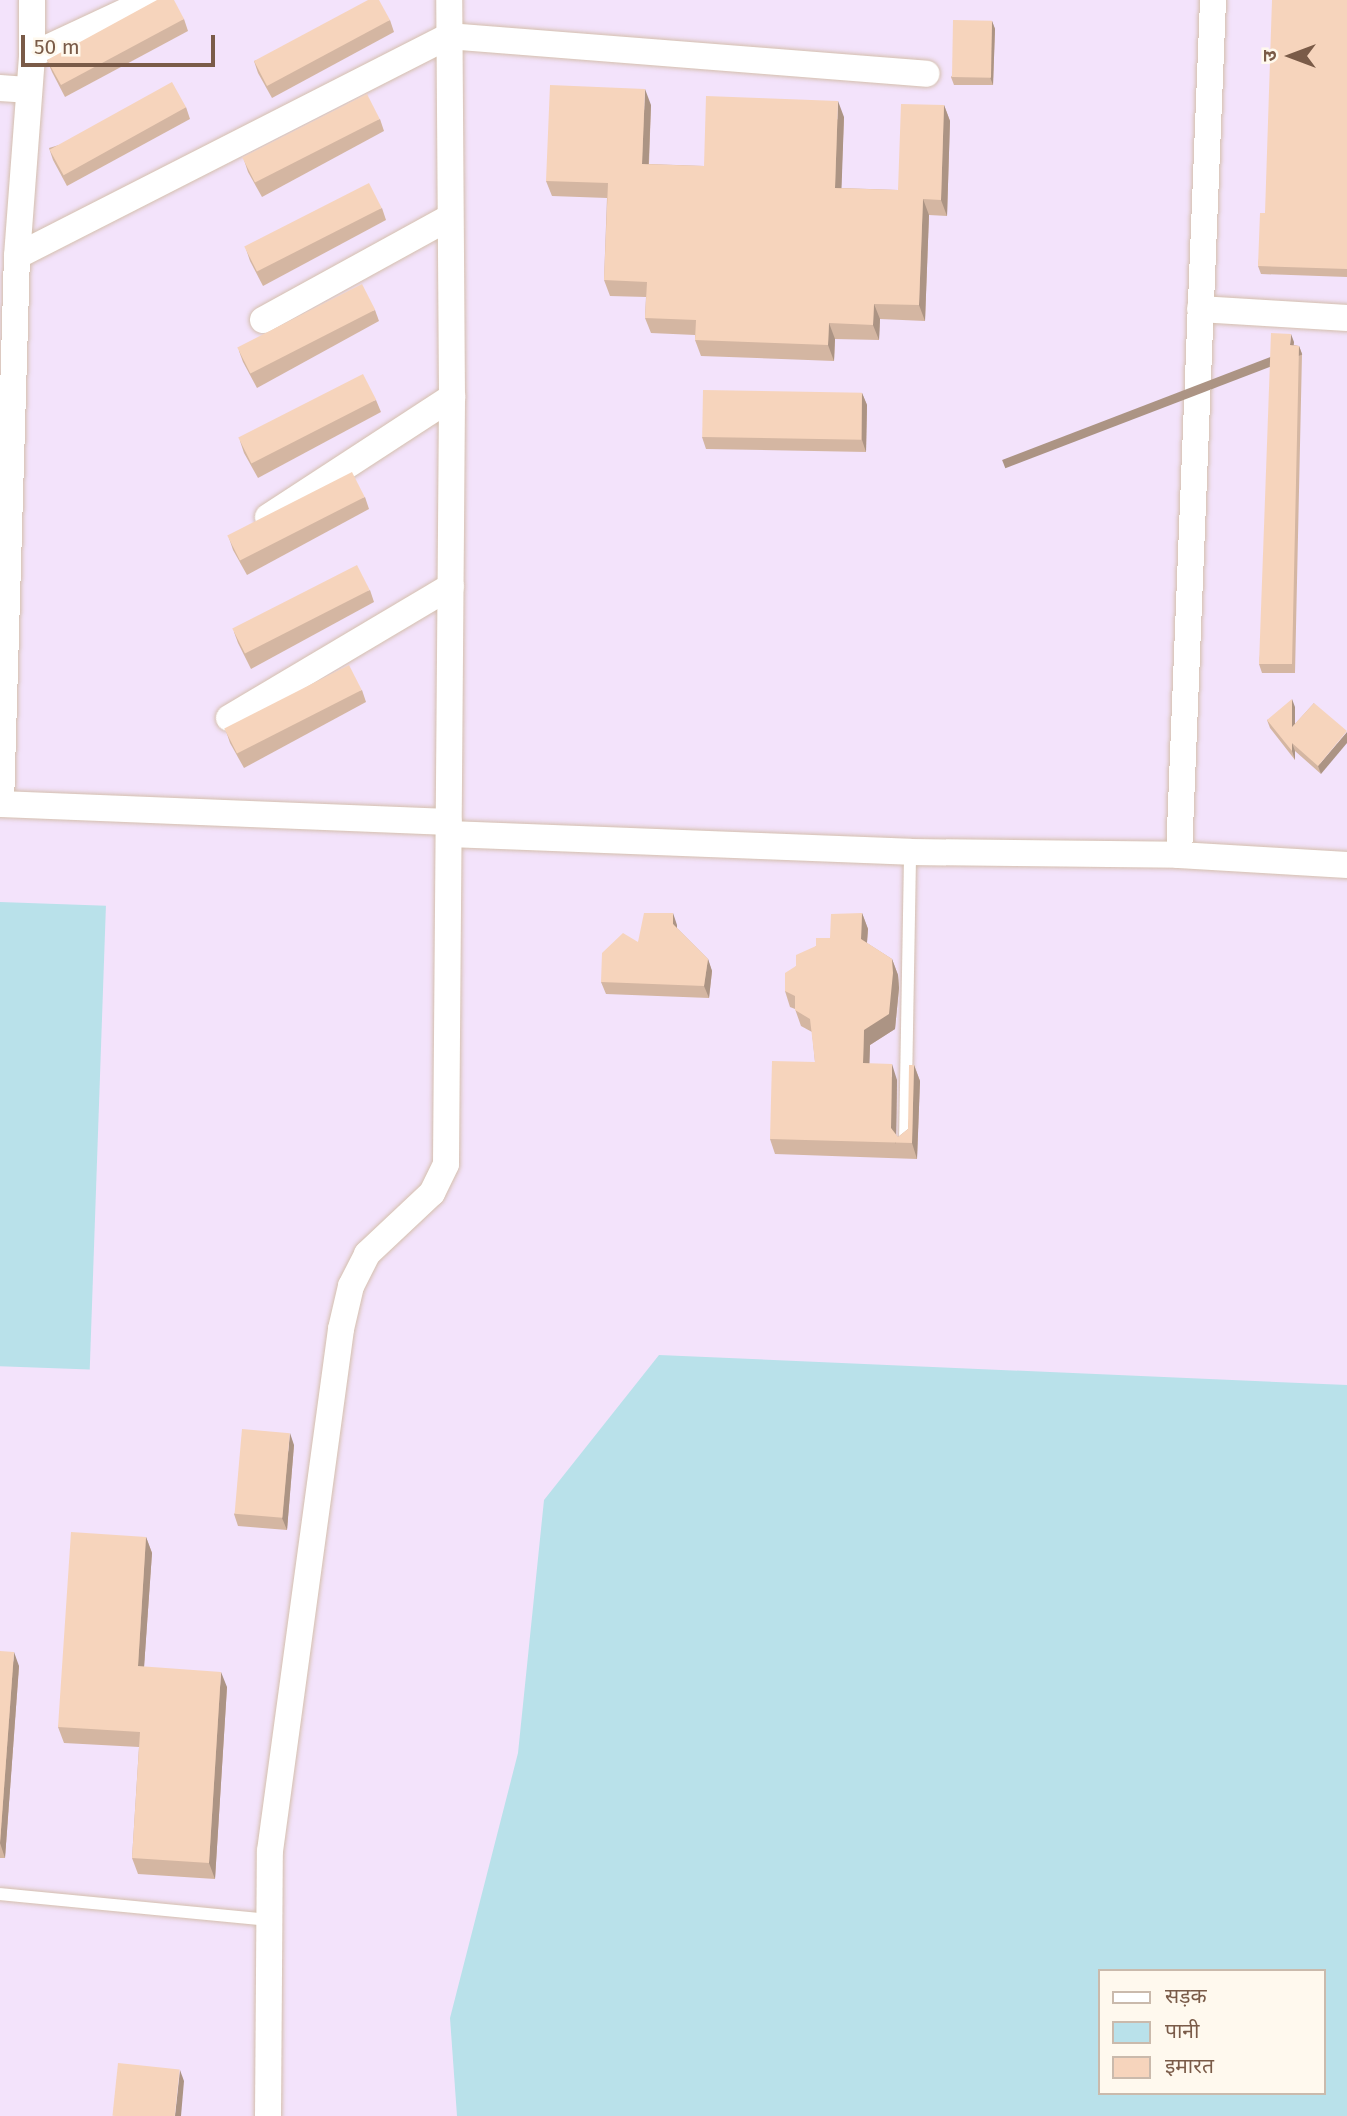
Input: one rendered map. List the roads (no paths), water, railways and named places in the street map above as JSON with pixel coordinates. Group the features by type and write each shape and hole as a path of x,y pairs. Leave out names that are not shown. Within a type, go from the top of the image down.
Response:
{"street":[{"path":"32,0 32,55 11,227 17,256 9,365 0,804 910,852 1179,855 1347,865"},
{"path":"32,55 150,0"},
{"path":"268,2116 270,1852 346,1307 367,1254 432,1193 446,1164 452,397 449,0"},
{"path":"1179,855 1213,0"},
{"path":"17,256 448,36 926,74"},
{"path":"0,88 27,90"},
{"path":"263,320 450,217"},
{"path":"1200,309 1347,318"},
{"path":"268,517 452,397"},
{"path":"229,718 451,586"}],"lane":[{"path":"905,1144 910,852"},
{"path":"0,1894 269,1920"}],"water":[{"path":"0,902 106,906 90,1369 0,1366"},
{"path":"659,1355 1347,1385 1347,2116 457,2116 450,2018 518,1753 544,1500"}]}
